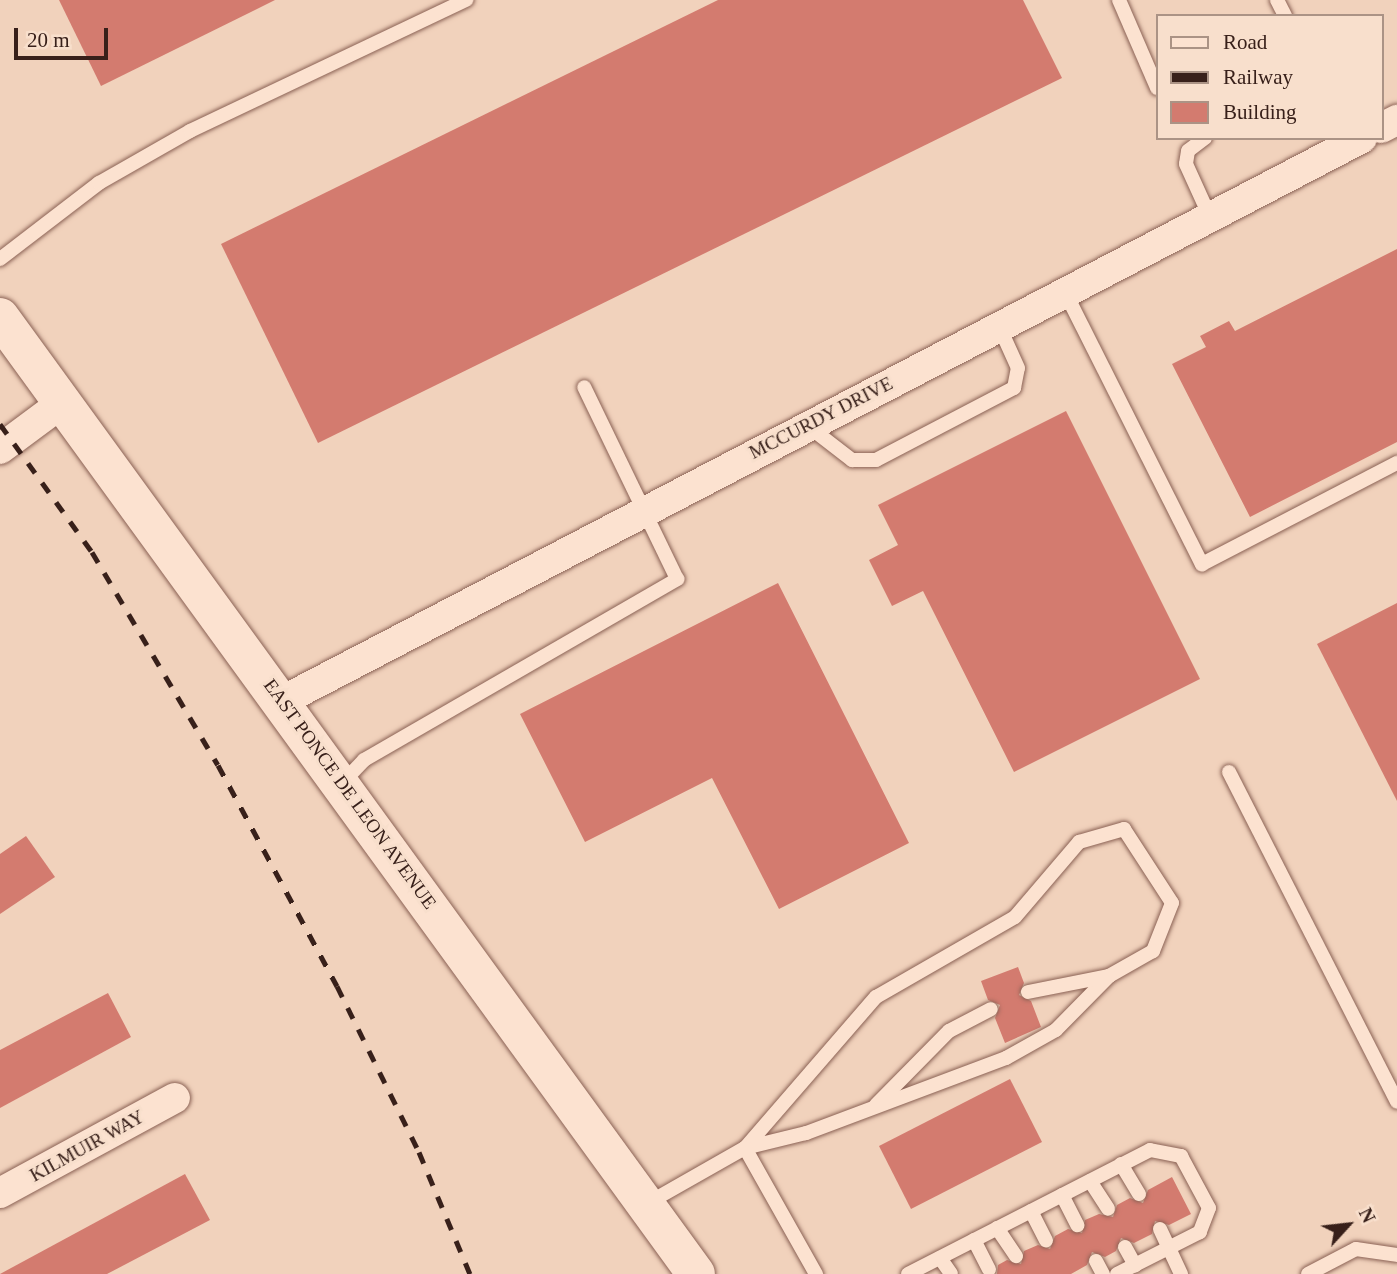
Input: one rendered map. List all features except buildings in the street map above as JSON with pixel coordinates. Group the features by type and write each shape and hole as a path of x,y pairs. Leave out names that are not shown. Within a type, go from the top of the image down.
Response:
{"main road":[{"name":"EAST PONCE DE LEON AVENUE","path":"0,317 648,1203 696,1274"}],"street":[{"name":"MCCURDY DRIVE","path":"282,701 1357,140"},
{"path":"0,449 62,402"},
{"name":"KILMUIR WAY","path":"0,1193 174,1098"}],"lane":[{"path":"0,259 99,183 190,131 466,0"},
{"path":"1119,0 1156,87"},
{"path":"1184,145 1186,164 1210,217"},
{"path":"1065,292 1202,565 1397,463"},
{"path":"807,426 852,460 876,460 1014,388 1018,368 999,326"},
{"path":"342,783 364,761 677,579 583,387"},
{"path":"1229,772 1397,1102"},
{"path":"648,1203 745,1148 806,1133 1006,1058 1056,1030 1109,976 1153,951 1172,903 1125,829 1079,842 1014,917 876,997 745,1148"},
{"path":"1028,992 1109,976"},
{"path":"873,1108 949,1031 991,1009"},
{"path":"745,1148 816,1274"},
{"path":"910,1274 1150,1150 1181,1156 1209,1208 1200,1232 1117,1274"},
{"path":"1121,1164 1139,1194"},
{"path":"1090,1181 1108,1209"},
{"path":"1062,1195 1077,1225"},
{"path":"1031,1211 1046,1240"},
{"path":"998,1228 1016,1256"},
{"path":"1160,1229 1167,1249 1181,1274"},
{"path":"974,1240 989,1269"},
{"path":"1125,1247 1135,1265"},
{"path":"1308,1274 1356,1249 1397,1255"},
{"path":"940,1258 951,1274"}],"railway":[{"path":"0,424 92,552 218,765 337,986 419,1152 470,1274"}]}
